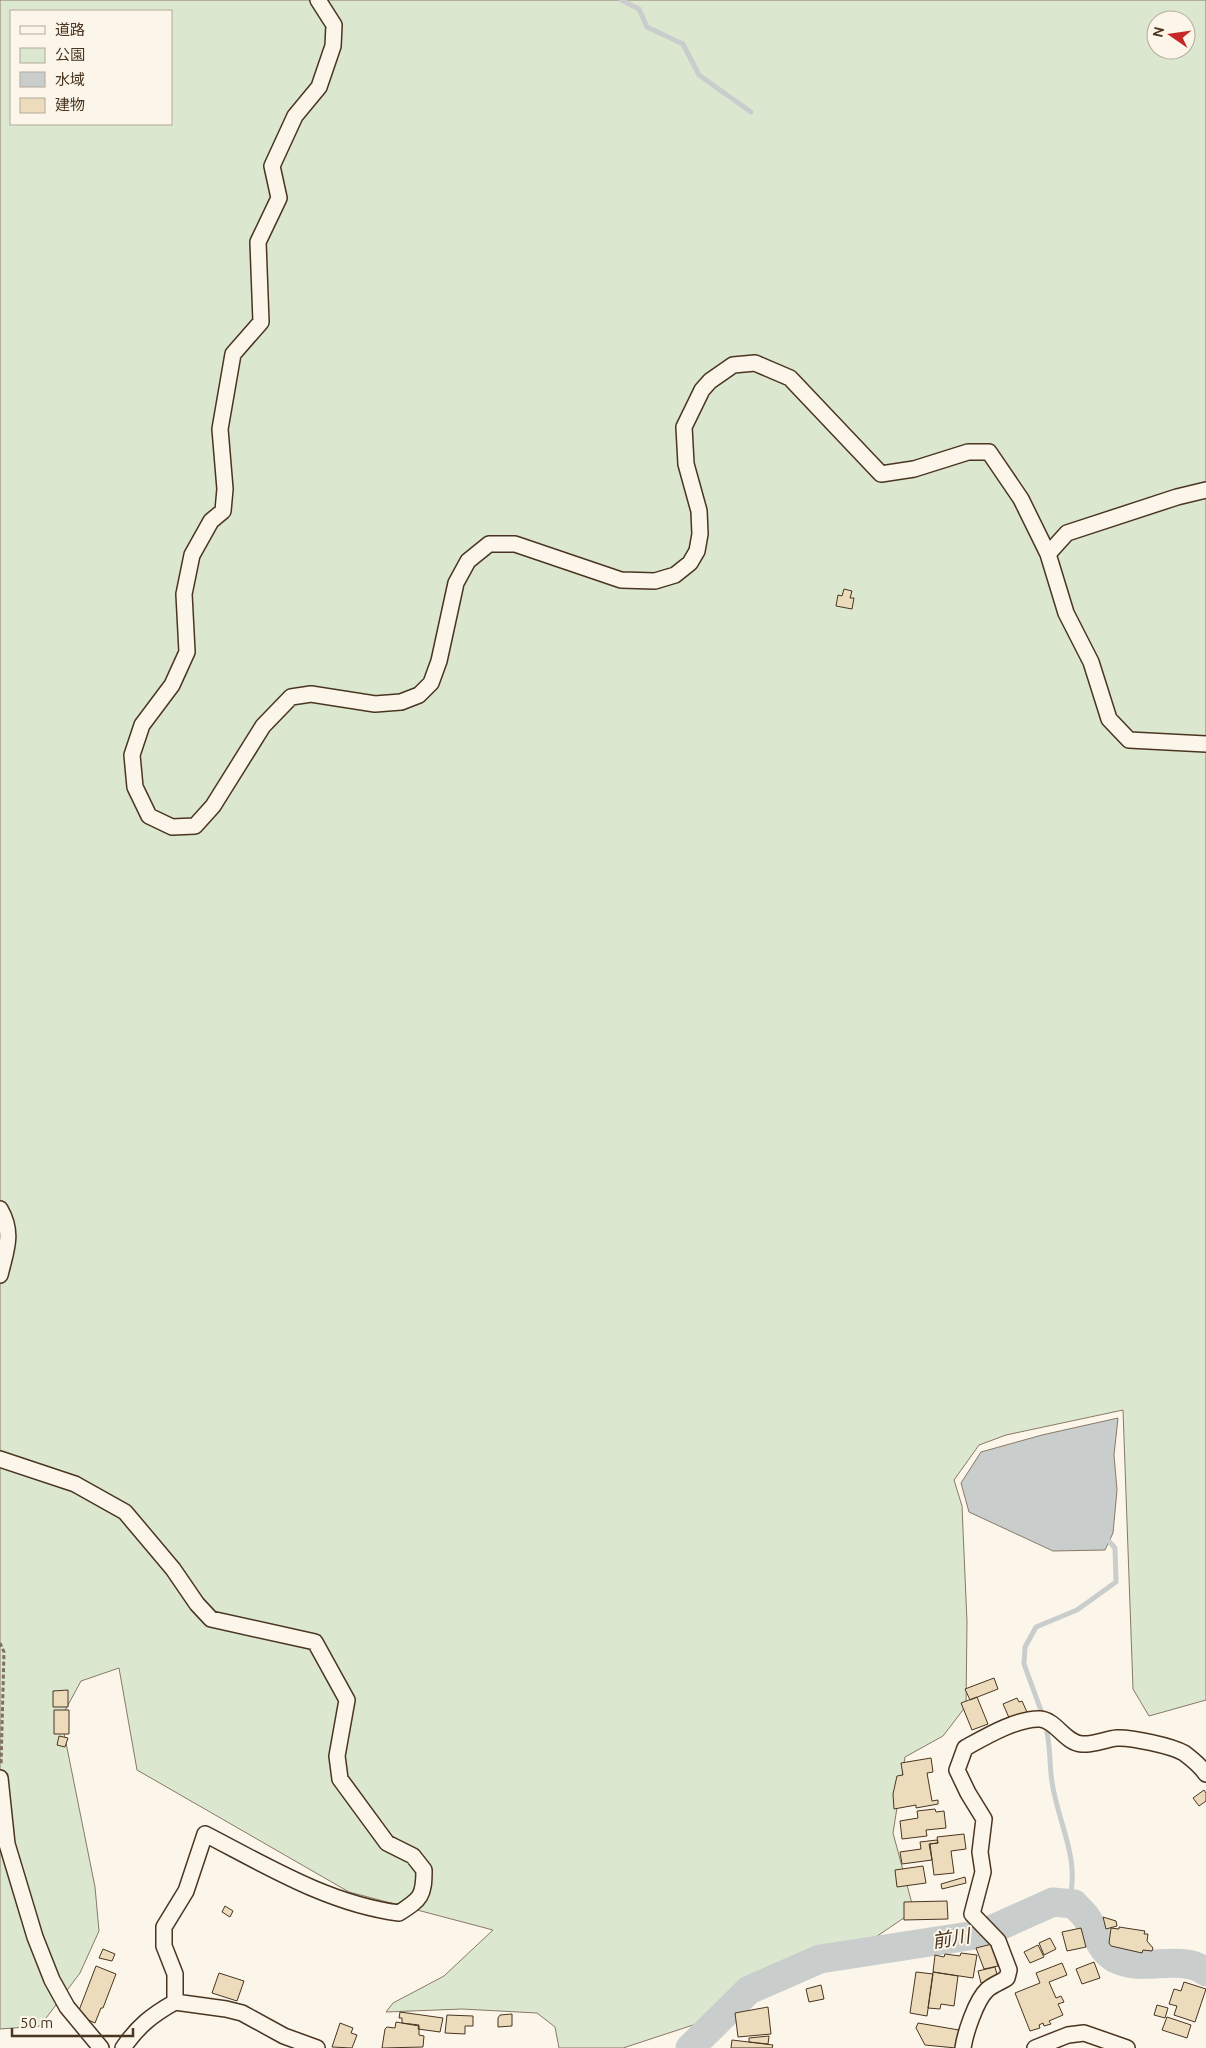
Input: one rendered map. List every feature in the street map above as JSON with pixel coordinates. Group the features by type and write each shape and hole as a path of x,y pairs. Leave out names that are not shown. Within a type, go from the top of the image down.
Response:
{"street":[{"path":"318,0 334,25 334,46 320,86 295,116 272,166 279,198 258,242 261,322 233,354 220,429 224,489 223,511 211,521 192,556 184,594 187,652 172,685 142,725 132,755 135,787 149,816 172,827 195,826 213,806 263,726 291,697 311,694 375,704 401,702 419,695 431,683 439,661 456,583 468,561 489,544 515,544 621,580 655,581 675,575 690,563 697,551 700,534 699,511 686,464 684,427 702,390 710,381 733,365 755,363 790,378 881,474 914,468 968,452 989,452 1021,498 1048,554 1066,613 1091,662 1109,719 1129,740 1206,744"},
{"path":"1048,554 1067,533 1177,497 1206,490"},
{"path":"0,1209 7,1222 7,1244 0,1275"},
{"path":"0,1459 75,1484 125,1512 174,1569 197,1604 211,1619 315,1642 347,1700 336,1756 340,1779 387,1843 413,1856 424,1870 424,1885 418,1900 399,1913 376,1910 300,1884 205,1834 186,1891 164,1927 164,1946 176,1974 176,2002"},
{"path":"963,2048 965,2037 981,1998 987,1990 1007,1978 1009,1970 998,1941 972,1914 983,1872 980,1852 984,1819 957,1770 966,1748 1006,1728 1027,1721 1044,1720 1069,1739 1082,1744 1118,1738 1139,1740 1182,1752 1201,1766 1206,1774"},
{"path":"0,1778 7,1844 35,1938 52,1980 67,2007 101,2048"},
{"path":"123,2048 134,2032 154,2014 176,2002 242,2013 284,2036 317,2048"},
{"path":"1035,2048 1068,2035 1084,2033 1127,2048"}],"path":[{"path":"0,1643 4,1652 0,1778"}],"green space":[{"path":"0,0 1206,0 1206,1700 1149,1716 1133,1689 1123,1410 1006,1435 979,1445 954,1480 962,1506 967,1622 966,1706 943,1736 905,1757 893,1833 914,1911 870,1941 779,1985 742,2009 623,2048 559,2048 555,2027 537,2013 462,2009 386,2012 393,2003 444,1976 493,1930 349,1892 137,1770 119,1668 81,1681 61,1718 95,1887 99,1931 80,1973 40,2026 0,2029"}],"water":[{"path":"1118,1418 1114,1455 1117,1490 1113,1533 1105,1550 1053,1551 969,1512 961,1483 981,1452 1042,1435"}],"building":[{"path":"844,589 852,591 850,598 854,598 852,609 836,606 838,595 842,596"},
{"path":"994,1678 998,1689 970,1700 965,1689"},
{"path":"68,1690 68,1707 53,1707 53,1691"},
{"path":"977,1697 988,1724 972,1730 961,1703"},
{"path":"1017,1698 1019,1702 1022,1701 1027,1712 1010,1720 1003,1704"},
{"path":"54,1710 69,1710 69,1734 54,1734"},
{"path":"59,1736 68,1738 65,1747 57,1745"},
{"path":"931,1758 933,1772 927,1773 932,1801 938,1800 938,1804 894,1809 893,1794 897,1776 903,1775 901,1763"},
{"path":"1204,1790 1206,1801 1199,1806 1193,1798"},
{"path":"935,1809 936,1812 944,1811 946,1828 926,1830 927,1836 902,1839 900,1821 918,1818 917,1811"},
{"path":"964,1834 966,1849 951,1851 954,1873 934,1875 930,1844 938,1843 937,1837"},
{"path":"937,1840 938,1843 929,1844 932,1860 902,1864 900,1852 921,1849 920,1842"},
{"path":"923,1866 926,1883 897,1887 895,1870"},
{"path":"965,1877 966,1883 942,1889 941,1884"},
{"path":"947,1901 948,1919 904,1920 904,1902"},
{"path":"225,1906 233,1911 230,1917 222,1912"},
{"path":"1103,1917 1116,1921 1117,1926 1106,1929"},
{"path":"1119,1927 1145,1931 1144,1934 1148,1934 1147,1941 1153,1948 1152,1951 1143,1950 1142,1953 1111,1946 1109,1943 1111,1928 1119,1929"},
{"path":"1081,1928 1086,1947 1067,1951 1062,1932"},
{"path":"1050,1938 1056,1949 1044,1955 1039,1943"},
{"path":"992,1944 998,1966 984,1969 976,1948"},
{"path":"1038,1945 1044,1957 1030,1963 1024,1952"},
{"path":"103,1949 115,1954 112,1961 99,1958"},
{"path":"961,1953 977,1955 973,1978 933,1972 935,1955 944,1957 945,1954 960,1956"},
{"path":"1094,1962 1100,1978 1082,1984 1076,1969"},
{"path":"1062,1963 1067,1975 1049,1982 1056,1998 1061,1996 1064,2002 1058,2004 1063,2015 1049,2021 1051,2024 1044,2026 1043,2023 1039,2025 1040,2028 1030,2031 1015,1993 1040,1983 1036,1973"},
{"path":"96,1966 116,1974 95,2023 84,2018 85,2015 78,2013"},
{"path":"995,1967 998,1978 981,1983 978,1971"},
{"path":"916,1972 933,1974 927,2016 910,2013"},
{"path":"933,1972 958,1976 954,2006 941,2004 940,2009 928,2008"},
{"path":"219,1973 244,1981 237,2001 212,1993"},
{"path":"1184,1982 1206,1989 1195,2022 1174,2015 1177,2006 1169,2004 1174,1989 1181,1991"},
{"path":"821,1985 824,1999 809,2002 806,1989"},
{"path":"1157,2005 1168,2008 1165,2018 1154,2015"},
{"path":"768,2007 771,2034 738,2037 735,2013"},
{"path":"400,2012 443,2018 440,2032 418,2029 419,2025 402,2023 402,2018 399,2018"},
{"path":"512,2014 512,2026 498,2027 500,2015"},
{"path":"447,2015 473,2016 473,2026 465,2026 465,2034 445,2033"},
{"path":"1167,2017 1191,2025 1187,2038 1162,2030"},
{"path":"396,2022 419,2026 419,2035 424,2036 423,2047 382,2048 385,2029 387,2027 395,2028"},
{"path":"340,2023 353,2028 351,2033 357,2035 352,2048 332,2047"},
{"path":"918,2023 959,2030 956,2048 925,2045 916,2028"},
{"path":"769,2036 768,2044 749,2042 749,2038"},
{"path":"732,2040 773,2045 772,2048 731,2048"}],"waterway":[{"path":"621,0 639,9 647,27 683,44 699,75 751,112"},
{"path":"1043,1716 1024,1664 1025,1647 1036,1627 1077,1610 1116,1582 1115,1548 1106,1538"},
{"path":"1045,1724 1055,1798 1071,1858 1072,1888 1068,1904"},
{"name":"前川","path":"690,2048 749,1990 820,1959 982,1934 1053,1902 1074,1904 1088,1919 1106,1951 1116,1959 1138,1964 1186,1964 1206,1972"}]}
